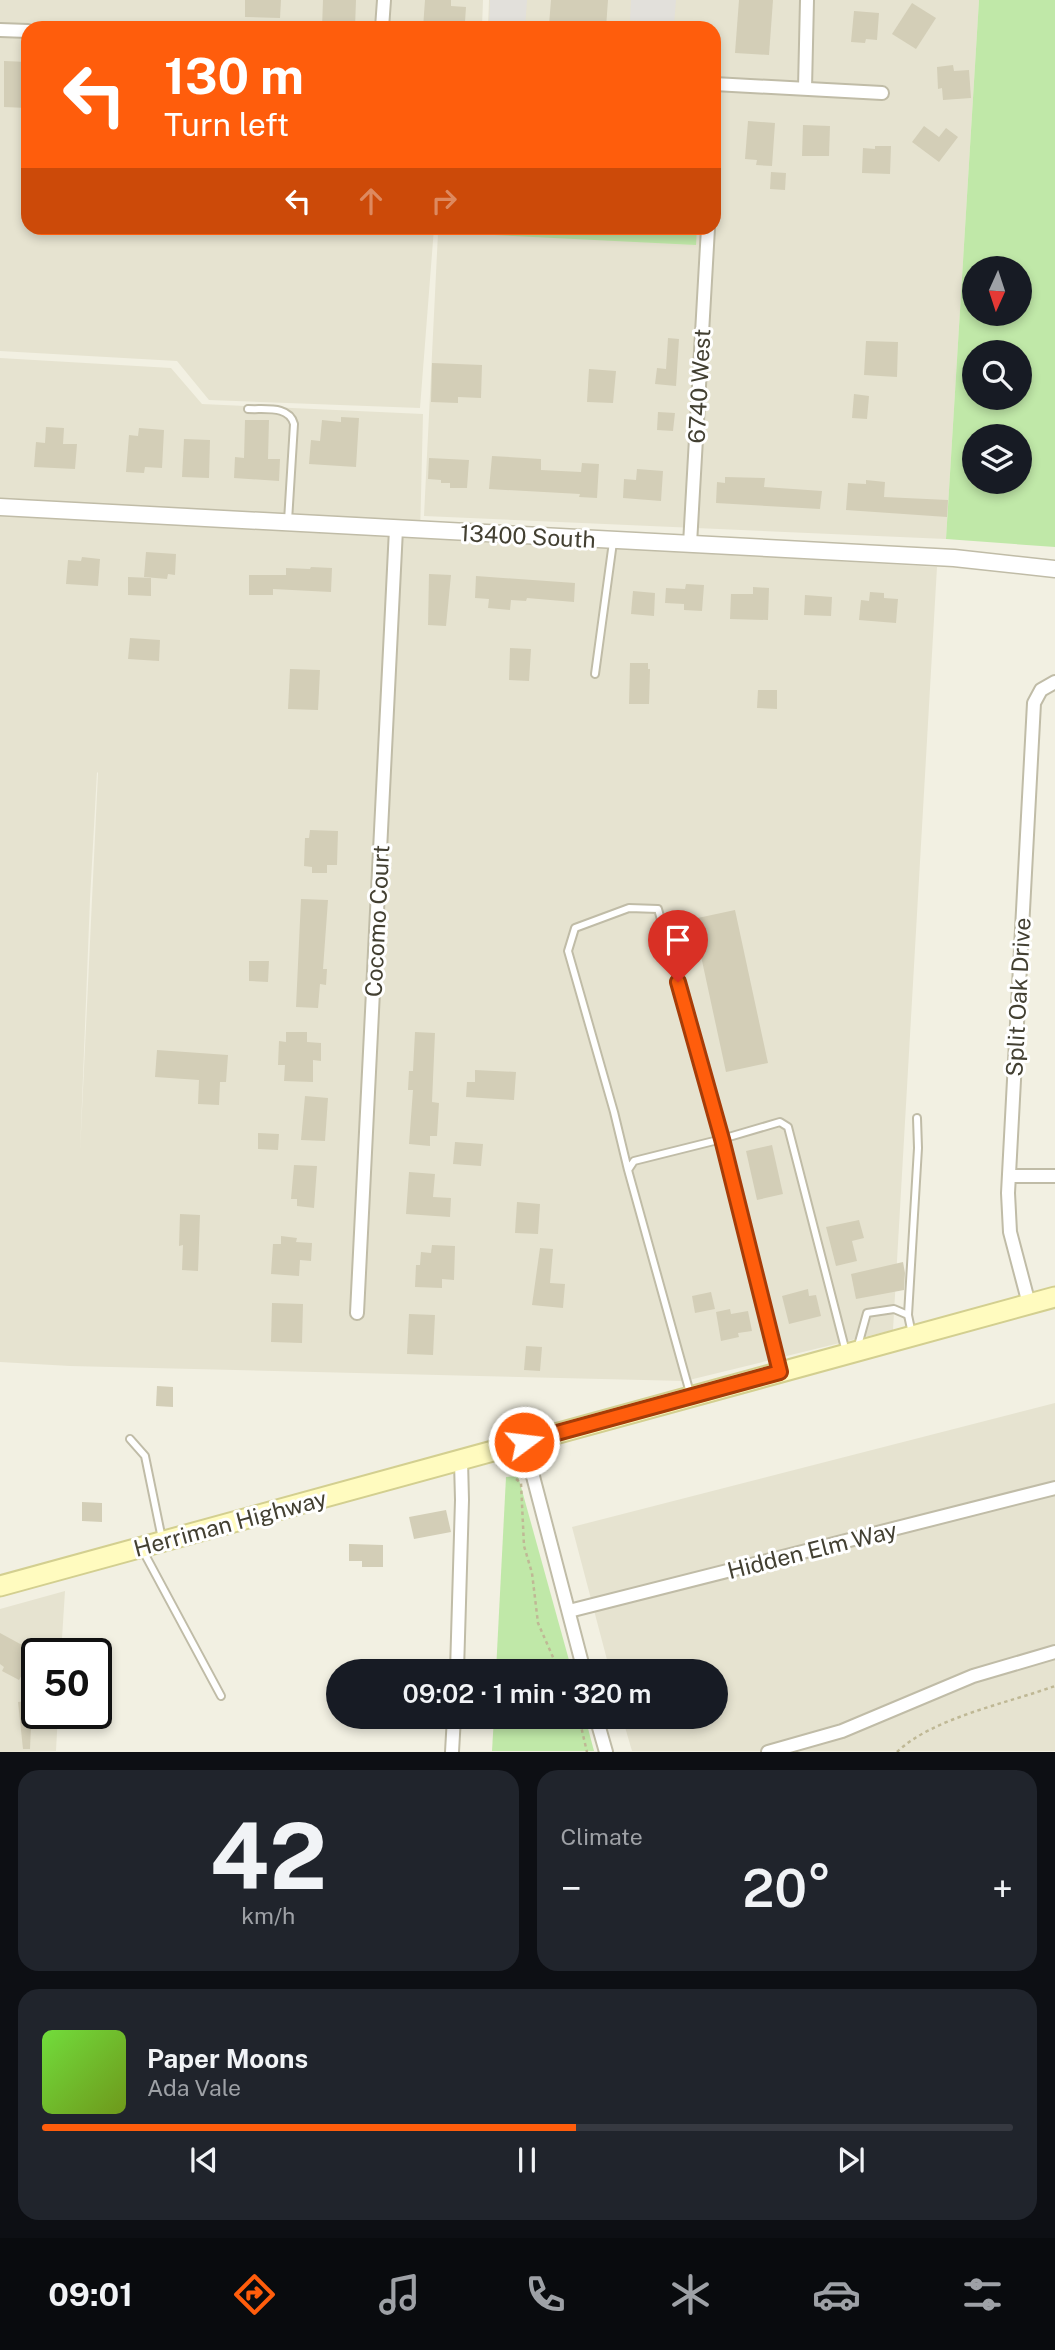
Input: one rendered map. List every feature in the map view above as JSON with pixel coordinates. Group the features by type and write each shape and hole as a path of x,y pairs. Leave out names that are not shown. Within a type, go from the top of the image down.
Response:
{"main road":[{"name":"Herriman Highway","path":"0,1586 1055,1297"}],"street":[{"path":"383,21 384,0"},
{"path":"805,88 807,0"},
{"path":"0,30 21,31"},
{"path":"721,84 882,93"},
{"name":"6740 West","path":"690,544 708,235"},
{"name":"13400 South","path":"0,507 954,558 1055,569"},
{"name":"Cocomo Court","path":"357,1313 396,529"},
{"name":"Split Oak Drive","path":"1029,1304 1010,1232 1009,1177 1034,710 1041,690 1055,682"},
{"path":"1009,1177 1055,1176"},
{"path":"524,1442 581,1659"},
{"path":"457,1659 461,1461"},
{"name":"Hidden Elm Way","path":"569,1611 1055,1488"},
{"path":"768,1752 842,1731 993,1669 1055,1652"},
{"path":"453,1752 454,1729"},
{"path":"599,1729 606,1752"}],"lane":[{"path":"248,409 287,411 292,415 294,424 288,523"},
{"path":"595,674 613,540"},
{"path":"691,1398 568,951 575,929 629,908 658,909 722,1139 780,1372"},
{"path":"913,1336 908,1315 919,1148 917,1118"},
{"path":"628,1170 634,1161 780,1122 788,1127 854,1352"},
{"path":"854,1352 867,1313 894,1309 908,1315"},
{"path":"130,1439 145,1456 162,1541"},
{"path":"141,1547 222,1696"}],"path":[{"path":"516,1479 520,1483 524,1546 532,1573 538,1623 554,1659"},
{"path":"897,1752 916,1736 948,1722 1055,1686"},
{"path":"582,1729 587,1752"}],"shaded area":[{"path":"0,0 483,0 482,21 21,21 21,235 433,235 420,408 209,400 177,361 0,351"},
{"path":"489,0 979,0 946,539 424,516 438,235 721,235 721,21 488,21"},
{"path":"490,0 527,0 526,21 489,21"},
{"path":"631,0 676,0 674,21 630,20"},
{"path":"0,358 171,368 202,404 423,414 420,537 937,567 893,1330 685,1381 0,1362","holes":["98,773 80,1153 90,899"]},
{"path":"1055,1403 1055,1751 632,1751 626,1729 728,1729 728,1659 607,1659 572,1527"},
{"path":"65,1591 62,1638 21,1638 21,1729 57,1729 56,1751 0,1752 0,1609"}],"green space":[{"path":"979,0 1055,0 1055,547 946,539 962,278 962,326 1032,326 1032,256 963,256"},
{"path":"493,235 697,235 696,245"},
{"path":"518,1476 569,1659 497,1659 506,1477"},
{"path":"493,1729 588,1729 594,1751 492,1751"}],"building":[{"path":"245,0 281,0 280,18 245,17"},
{"path":"323,0 356,0 355,21 322,21"},
{"path":"425,0 451,0 451,6 466,7 465,21 424,21"},
{"path":"551,0 608,0 606,21 549,21"},
{"path":"739,0 773,0 769,55 735,53"},
{"path":"912,3 936,18 916,49 892,34"},
{"path":"854,11 879,13 877,40 851,42"},
{"path":"4,61 21,62 21,108 4,107"},
{"path":"953,65 954,71 969,70 971,98 943,100 942,88 938,89 937,67"},
{"path":"748,121 775,123 772,166 756,165 757,160 745,159"},
{"path":"803,125 830,126 829,156 802,156"},
{"path":"924,126 939,137 946,128 958,137 939,162 912,142"},
{"path":"875,146 891,146 890,174 862,173 863,148 875,149"},
{"path":"771,172 786,173 785,190 770,189"},
{"path":"668,338 679,339 676,386 655,384 657,368 666,369"},
{"path":"866,341 898,342 897,377 864,375"},
{"path":"432,363 482,365 481,398 458,397 458,403 431,402"},
{"path":"589,369 616,371 613,403 587,402"},
{"path":"854,394 869,396 867,419 852,418"},
{"path":"658,412 675,413 673,431 657,430"},
{"path":"341,417 359,418 356,467 309,464 311,440 320,441 322,420 341,422"},
{"path":"245,420 269,420 268,459 280,459 279,481 234,478 235,457 244,458"},
{"path":"46,427 64,428 63,444 77,444 75,469 34,467 36,442 45,443"},
{"path":"139,428 164,430 162,468 145,467 144,473 126,472 129,435 138,436"},
{"path":"184,439 210,440 209,478 182,477"},
{"path":"492,456 541,459 541,470 581,472 582,463 599,464 597,498 579,497 580,494 489,489"},
{"path":"429,458 469,460 467,488 450,488 450,483 428,479"},
{"path":"637,469 663,471 661,501 623,498 624,479 636,480"},
{"path":"725,477 765,478 764,487 822,491 820,509 716,503 717,482 725,483"},
{"path":"866,480 885,482 884,497 948,500 947,517 846,510 848,483 866,484"},
{"path":"146,552 176,554 175,575 168,574 167,579 144,577"},
{"path":"82,557 100,559 98,586 66,584 68,560 81,561"},
{"path":"286,568 332,568 331,592 273,589 273,595 249,595 249,575 286,575"},
{"path":"429,574 451,575 446,626 428,625"},
{"path":"476,576 575,583 574,602 527,598 526,601 511,600 510,610 488,608 489,599 475,598"},
{"path":"128,577 151,578 151,596 128,595"},
{"path":"686,584 704,585 702,611 684,610 684,604 665,603 666,588 685,589"},
{"path":"753,587 769,588 768,620 730,619 731,594 753,594"},
{"path":"633,591 655,593 654,616 631,614"},
{"path":"870,592 884,593 884,598 898,599 896,623 859,620 861,600 869,601"},
{"path":"805,595 832,597 831,616 804,615"},
{"path":"130,638 160,640 159,661 128,659"},
{"path":"510,648 531,649 529,681 509,680"},
{"path":"630,663 648,663 649,704 629,704"},
{"path":"290,669 320,670 318,710 288,709"},
{"path":"758,690 777,690 777,709 757,708"},
{"path":"310,830 338,831 337,865 327,865 327,873 312,873 312,867 304,866 305,838 309,838"},
{"path":"301,899 328,900 323,969 327,969 326,985 320,984 318,1008 296,1007"},
{"path":"735,910 768,1063 726,1072 693,919"},
{"path":"249,961 269,961 268,982 249,981"},
{"path":"286,1032 307,1032 307,1042 321,1043 321,1061 313,1060 313,1082 284,1081 285,1065 278,1065 279,1041 286,1042"},
{"path":"415,1032 435,1033 432,1102 439,1103 437,1136 430,1136 430,1146 409,1144 413,1090 408,1090 409,1071 413,1071"},
{"path":"157,1050 228,1055 226,1082 220,1082 219,1105 198,1104 199,1080 155,1077"},
{"path":"475,1070 516,1072 514,1100 466,1097 467,1082 475,1082"},
{"path":"305,1096 328,1098 325,1141 301,1140"},
{"path":"258,1133 279,1134 278,1150 258,1149"},
{"path":"455,1142 483,1144 481,1166 453,1164"},
{"path":"772,1145 783,1194 757,1200 746,1151"},
{"path":"294,1165 317,1166 314,1208 297,1206 297,1199 291,1199"},
{"path":"409,1172 435,1174 433,1197 451,1198 450,1217 406,1214"},
{"path":"517,1202 540,1204 538,1234 515,1233"},
{"path":"180,1214 200,1215 198,1271 182,1270 183,1245 179,1246"},
{"path":"859,1220 864,1238 852,1241 857,1261 836,1266 826,1227"},
{"path":"281,1236 297,1238 296,1242 312,1243 311,1261 300,1260 299,1276 271,1274 273,1244 281,1244"},
{"path":"432,1245 455,1246 454,1280 442,1279 442,1288 415,1287 416,1265 420,1265 421,1252 431,1253"},
{"path":"540,1248 553,1249 550,1283 565,1284 563,1308 532,1305"},
{"path":"903,1262 904,1290 856,1299 851,1274"},
{"path":"808,1289 809,1296 816,1295 821,1316 789,1324 782,1296"},
{"path":"711,1292 715,1309 695,1313 692,1296"},
{"path":"272,1303 303,1304 302,1343 271,1342"},
{"path":"730,1309 731,1314 748,1311 752,1331 738,1333 739,1337 721,1341 716,1312"},
{"path":"409,1314 435,1315 433,1355 407,1354"},
{"path":"526,1346 542,1347 540,1371 524,1370"},
{"path":"157,1386 173,1387 173,1407 156,1406"},
{"path":"82,1502 102,1503 102,1522 82,1521"},
{"path":"446,1510 451,1532 414,1539 409,1517"},
{"path":"349,1544 383,1545 383,1567 362,1567 362,1561 349,1561"},
{"path":"0,1633 21,1644 19,1680 2,1671 4,1667 0,1664"},
{"path":"18,1702 21,1702 21,1729 31,1729 30,1749 23,1749"}],"route":[{"path":"524,1442 780,1372 722,1139 678,982"}]}
